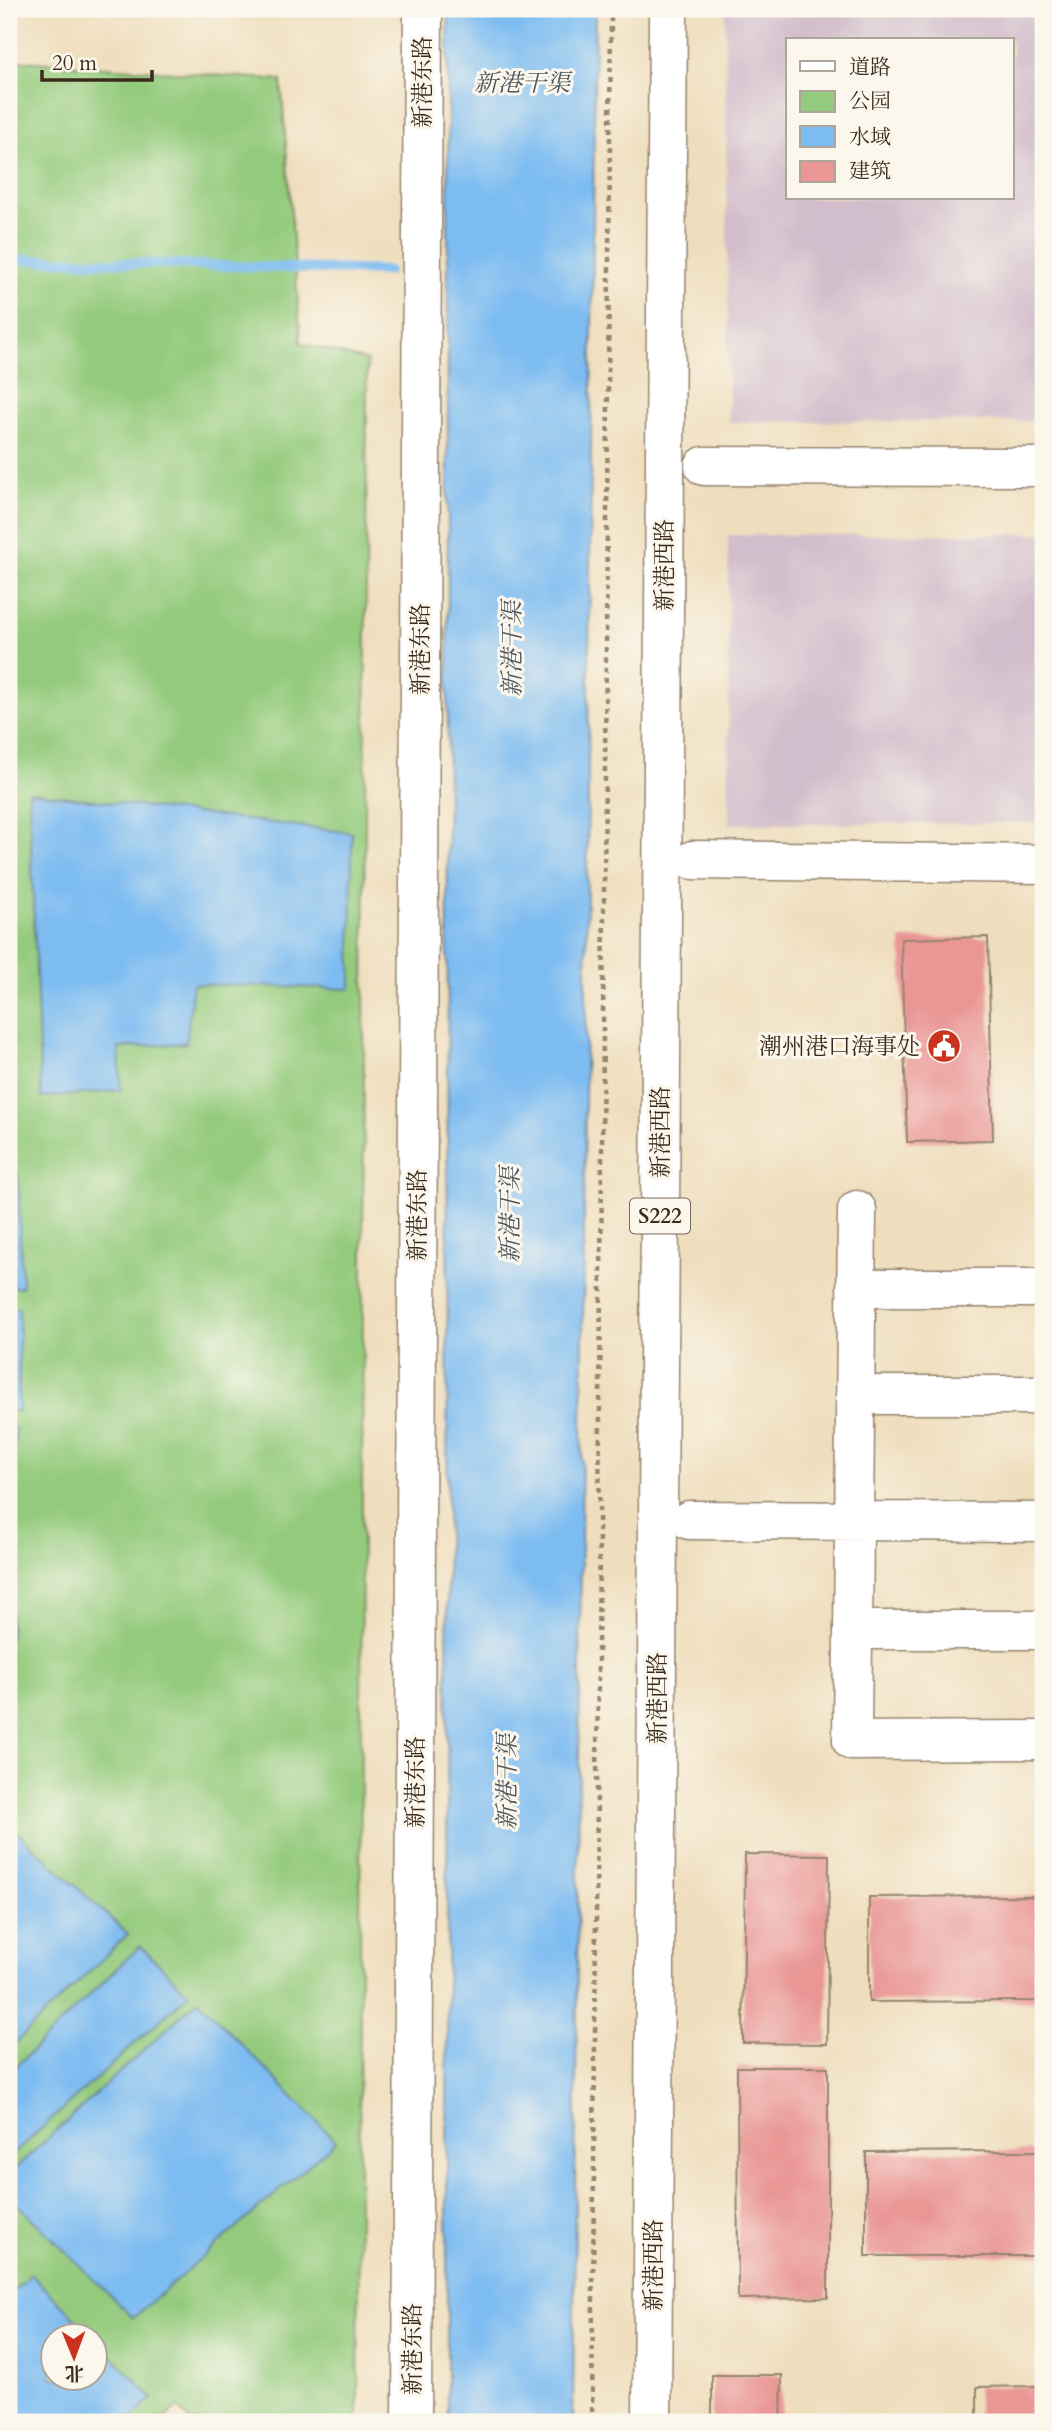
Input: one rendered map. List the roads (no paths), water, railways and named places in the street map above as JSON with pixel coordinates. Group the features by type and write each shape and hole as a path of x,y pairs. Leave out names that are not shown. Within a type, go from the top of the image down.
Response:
{"main road":[{"name":"新港东路","path":"412,2422 423,9"},
{"name":"新港西路","path":"652,2422 668,9"},
{"path":"704,466 1043,467"},
{"path":"693,860 1043,864"},
{"path":"857,1210 852,1741 1043,1740"},
{"path":"856,1287 1043,1288"},
{"path":"855,1395 1043,1395"},
{"path":"689,1520 1043,1522"},
{"path":"853,1630 1043,1630"}],"water":[{"name":"新港干渠","path":"448,9 595,9 573,2422 447,2422"},
{"path":"29,792 352,833 351,989 193,984 186,1043 119,1048 121,1090 41,1098"},
{"path":"9,1172 18,1172 22,1287 9,1287"},
{"path":"9,1308 19,1308 19,1411 9,1411"},
{"path":"9,1428 15,1428 10,1639 9,1639"},
{"path":"9,1825 128,1934 9,2049"},
{"path":"140,1946 189,1994 9,2158 9,2073"},
{"path":"198,2000 336,2141 133,2318 9,2196 9,2174"},
{"path":"31,2274 79,2322 38,2322 38,2392 108,2392 108,2352 153,2399 127,2422 9,2422 9,2295"}],"waterway":[{"path":"9,259 388,271"}],"place":[{"name":"潮州港口海事处","path":"944,1046"}]}
